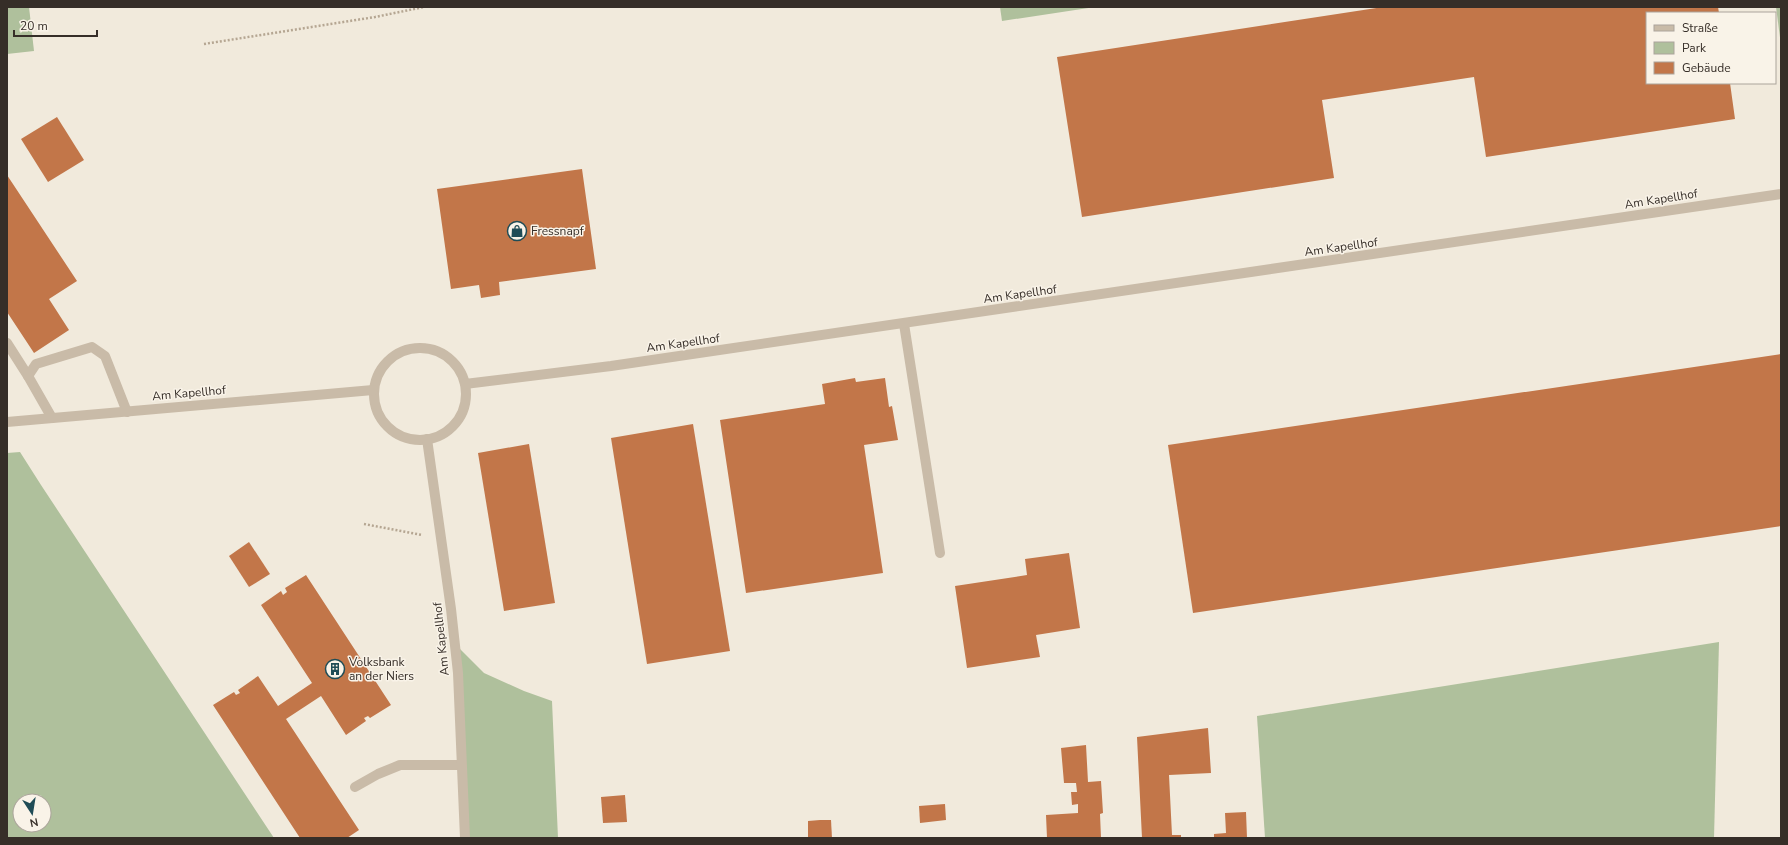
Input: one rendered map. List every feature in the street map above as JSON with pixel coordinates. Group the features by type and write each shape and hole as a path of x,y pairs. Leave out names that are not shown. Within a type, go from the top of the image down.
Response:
{"street":[{"name":"Am Kapellhof","path":"465,384 612,366 904,324 1781,194"},
{"path":"904,324 940,553"},
{"path":"7,343 52,418"},
{"path":"28,376 36,364 92,347 105,356 127,412"},
{"path":"416,348 433,350 447,356 459,369 465,384 465,402 458,420 445,433 427,440 410,439 395,433 382,422 375,406 373,390 378,374 387,361 400,352 416,348"},
{"name":"Am Kapellhof","path":"7,422 373,390"},
{"name":"Am Kapellhof","path":"427,440 442,538 458,673 465,838"},
{"path":"355,787 378,774 400,765 461,765"}],"path":[{"path":"204,44 375,17 424,7"},
{"path":"364,524 442,538"}],"green space":[{"path":"7,7 29,7 34,51 7,54"},
{"path":"1000,7 1095,7 1002,21"},
{"path":"1776,7 1781,7 1781,45"},
{"path":"20,452 274,838 7,838 7,453"},
{"path":"1719,642 1714,838 1265,838 1257,716"},
{"path":"455,644 484,673 524,691 552,701 558,838 465,838"}],"building":[{"path":"1383,7 1718,7 1719,12 1646,12 1646,84 1730,84 1735,119 1486,157 1474,77 1322,100 1334,178 1082,217 1057,57"},
{"path":"57,117 84,160 48,182 21,139"},
{"name":"Fressnapf","path":"582,169 596,269 499,282 500,295 481,298 479,285 451,289 437,189"},
{"path":"7,175 77,281 49,299 69,330 34,353 7,312"},
{"path":"1781,354 1781,526 1193,613 1168,445"},
{"path":"855,378 856,382 885,378 889,407 892,406 898,440 864,445 883,573 746,593 720,420 825,404 822,384"},
{"path":"693,424 730,651 647,664 611,438"},
{"path":"529,444 555,603 504,611 478,453"},
{"path":"249,542 270,574 249,587 229,556"},
{"path":"1069,553 1080,628 1036,635 1040,657 967,668 955,586 1027,575 1025,559"},
{"path":"306,575 391,705 370,718 368,716 364,718 366,721 346,735 321,696 286,719 359,830 347,838 300,838 213,705 234,692 236,695 240,693 238,690 258,676 278,706 312,683 261,605 281,591 283,595 287,592 285,588"},
{"path":"1208,728 1211,773 1169,775 1172,835 1181,835 1181,838 1142,838 1137,737"},
{"path":"1086,745 1088,782 1101,781 1103,813 1100,814 1101,838 1047,838 1046,815 1078,813 1078,804 1072,805 1071,792 1077,792 1076,783 1064,783 1061,748"},
{"path":"625,795 627,822 603,823 601,797"},
{"path":"945,804 946,820 920,823 919,806"},
{"path":"1246,812 1247,838 1214,838 1214,834 1226,833 1225,813"},
{"path":"831,820 832,838 808,838 808,821"}],"place":[{"name":"Fressnapf","path":"517,231"},
{"name":"Volksbank an der Niers","path":"335,669"}]}
